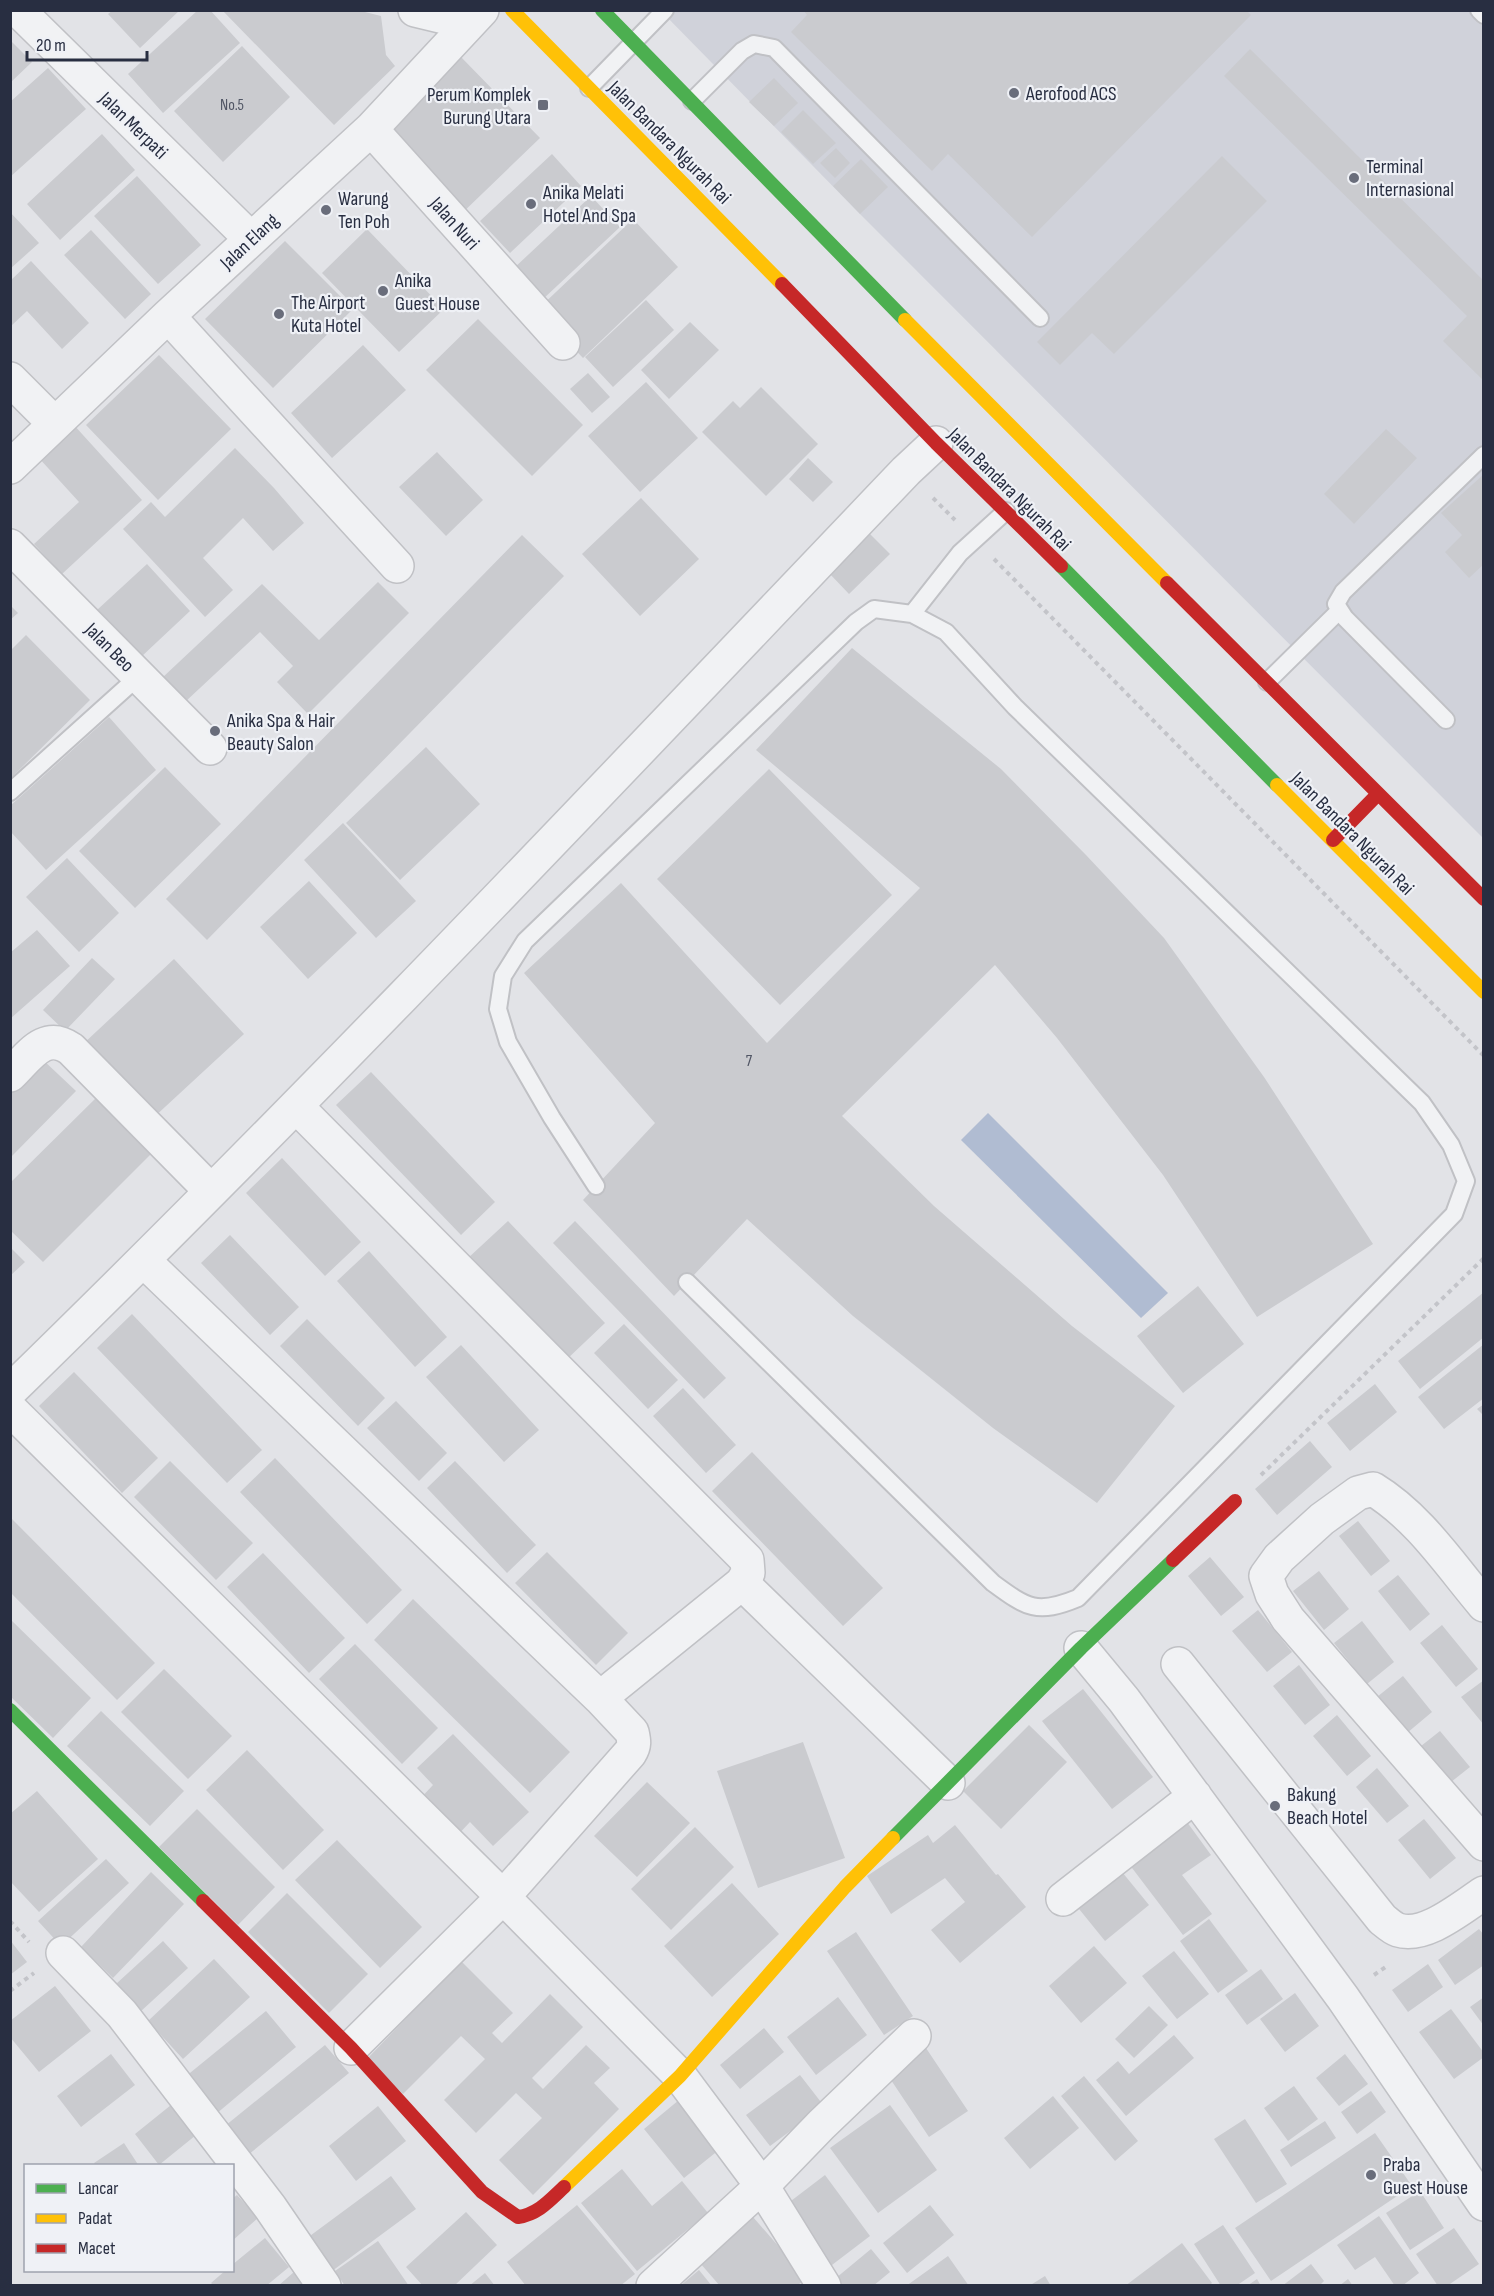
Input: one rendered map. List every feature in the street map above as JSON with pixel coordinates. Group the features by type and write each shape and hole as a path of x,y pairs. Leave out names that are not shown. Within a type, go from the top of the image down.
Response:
{"street":[{"name":"Jalan Merpati","path":"18,10 251,239"},
{"path":"415,10 476,17"},
{"name":"Jalan Bandara Ngurah Rai","path":"512,10 936,443 1484,992"},
{"path":"602,10 987,404 1484,899"},
{"name":"Jalan Elang","path":"10,467 168,316 371,129 476,17"},
{"name":"Jalan Nuri","path":"371,129 563,343"},
{"path":"168,316 397,566"},
{"path":"10,379 55,424"},
{"path":"10,1391 144,1261 296,1106 906,471 936,443"},
{"name":"Jalan Beo","path":"10,546 210,748"},
{"path":"1333,840 1378,794"},
{"path":"10,1075 40,1046 51,1041 63,1044 71,1049 211,1191"},
{"path":"296,1106 738,1550 749,1567 742,1583 600,1698"},
{"path":"144,1261 600,1698 632,1732 634,1746 503,1897 351,2048"},
{"path":"10,1409 503,1897 680,2076 762,2186 824,2286"},
{"path":"1484,1605 1416,1523 1373,1489 1358,1493 1322,1520 1279,1558 1266,1576 1272,1594 1288,1619 1484,1844"},
{"path":"10,1710 351,2048 482,2192 518,2217 531,2215 543,2207 680,2076 845,1887 1081,1648 1235,1501"},
{"path":"742,1583 948,1783"},
{"path":"1081,1648 1124,1700 1343,1998 1484,2204"},
{"path":"1178,1664 1375,1910 1397,1930 1414,1932 1443,1920 1484,1893"},
{"path":"1063,1899 1194,1796"},
{"path":"63,1953 122,2014 270,2207 324,2286"},
{"path":"653,2286 762,2186 808,2137 914,2036"}],"lane":[{"path":"589,88 665,10"},
{"path":"1479,10 1484,15"},
{"path":"692,101 742,51 754,44 774,48 1040,318"},
{"path":"1446,720 1338,611 1335,604 1343,592 1484,455"},
{"path":"912,614 960,553 1006,511"},
{"path":"596,1186 552,1118 508,1042 498,1009 503,976 525,941 856,622 874,609 912,614 946,632 1015,706 1422,1103 1451,1144 1466,1181 1454,1214 1078,1598 1056,1607 1036,1608 1014,1599 993,1583 687,1282"},
{"path":"1267,682 1338,611"},
{"path":"10,792 139,676"}],"path":[{"path":"1235,1501 1484,1258"}],"shaded area":[{"path":"661,11 1483,11 1483,838 860,214"}],"water":[{"path":"988,1113 1168,1293 1141,1318 961,1140"}],"building":[{"path":"113,10 180,10 140,48 108,14"},
{"path":"198,10 210,10 240,43 163,113 128,74"},
{"path":"222,10 357,10 381,16 386,55 395,66 334,125"},
{"name":"Aerofood ACS","path":"803,10 1246,10 1251,15 1032,237 948,154 932,171 791,32 807,15"},
{"path":"10,40 32,62 10,83"},
{"path":"242,46 290,97 223,162 174,111"},
{"name":"Terminal Internasional","path":"1250,49 1484,281 1484,381 1443,341 1467,316 1224,76"},
{"path":"461,57 540,138 457,218 378,136"},
{"path":"48,68 86,109 10,177 10,102"},
{"path":"774,78 798,103 774,126 749,102"},
{"path":"803,110 836,143 813,164 781,132"},
{"path":"102,134 135,170 60,240 27,204"},
{"path":"836,148 850,163 835,178 820,163"},
{"name":"Anika Melati Hotel And Spa","path":"552,154 581,186 510,253 480,221"},
{"path":"1222,156 1267,201 1114,354 1092,333 1060,365 1037,342"},
{"path":"861,159 888,187 860,214 833,186"},
{"path":"137,176 201,245 158,284 94,216"},
{"path":"591,196 620,227 542,300 513,269"},
{"path":"10,212 39,243 10,269"},
{"path":"633,219 678,267 583,358 537,310"},
{"name":"Anika Guest House","path":"367,229 444,309 399,352 322,273"},
{"path":"91,230 151,294 125,319 64,255"},
{"name":"The Airport Kuta Hotel","path":"285,241 353,309 273,388 205,319"},
{"path":"31,261 89,323 62,349 27,311 10,327 10,281"},
{"path":"646,300 674,330 613,387 585,357"},
{"path":"478,319 583,425 532,476 426,370"},
{"path":"690,322 719,350 669,399 641,370"},
{"path":"363,345 406,390 332,458 291,413"},
{"path":"159,355 231,429 158,500 86,425"},
{"path":"588,373 610,397 592,413 570,389"},
{"path":"646,382 698,438 640,492 588,436"},
{"path":"761,387 818,444 766,496 702,432 733,401 740,408"},
{"path":"73,424 142,500 62,574 34,544 79,502 38,457"},
{"path":"1386,429 1417,458 1354,524 1324,494"},
{"path":"235,448 304,523 273,551 243,518 203,558 233,590 205,617 123,529 151,502 165,517"},
{"path":"437,452 483,500 446,536 399,487"},
{"path":"808,458 833,482 813,502 789,479"},
{"path":"1484,474 1484,564 1469,578 1445,552 1462,535 1441,513"},
{"path":"641,498 699,559 640,616 582,554"},
{"path":"869,533 890,554 849,594 829,573"},
{"path":"522,535 564,576 207,940 166,899"},
{"path":"147,564 190,611 141,657 97,610"},
{"path":"378,582 409,613 308,714 277,682 293,666 260,632 185,702 162,678 262,584 319,640"},
{"path":"10,605 18,613 10,620"},
{"path":"26,635 90,700 10,779 10,651"},
{"path":"852,648 1001,769 1164,938 1264,1077 1373,1244 1257,1317 1163,1175 1057,1038 995,965 842,1116 934,1206 1072,1326 1175,1406 1097,1503 993,1428 853,1316 747,1219 674,1296 583,1200 655,1123 524,973 621,883 767,1043 920,888 756,750"},
{"path":"109,717 156,770 46,870 10,831 10,806"},
{"path":"426,747 480,804 400,880 346,823"},
{"path":"165,767 221,824 135,908 79,851"},
{"path":"769,769 892,895 780,1005 657,879"},
{"path":"343,823 416,901 376,938 304,860"},
{"path":"67,858 119,913 79,952 26,897"},
{"path":"309,881 357,933 308,979 260,927"},
{"path":"37,930 70,966 10,1019 10,953"},
{"path":"92,958 115,979 65,1031 43,1010"},
{"path":"174,959 244,1034 152,1119 82,1045"},
{"path":"42,1059 76,1091 10,1158 10,1091"},
{"path":"371,1072 495,1202 461,1235 336,1105"},
{"path":"98,1096 153,1152 43,1262 10,1230 10,1183"},
{"path":"282,1158 361,1242 325,1276 246,1193"},
{"path":"508,1221 605,1323 565,1361 467,1259"},
{"path":"575,1221 726,1378 704,1399 553,1243"},
{"path":"230,1235 299,1307 270,1335 201,1263"},
{"path":"10,1247 25,1262 10,1276"},
{"path":"369,1251 447,1337 415,1367 337,1281"},
{"path":"1198,1286 1244,1344 1183,1393 1137,1336"},
{"path":"1484,1292 1484,1337 1420,1389 1398,1361"},
{"path":"132,1314 262,1450 227,1483 97,1348"},
{"path":"307,1319 385,1398 358,1426 280,1346"},
{"path":"624,1324 678,1380 648,1409 594,1353"},
{"path":"1484,1344 1484,1398 1444,1429 1418,1397"},
{"path":"461,1345 539,1430 504,1462 426,1377"},
{"path":"74,1372 158,1458 122,1493 39,1406"},
{"path":"1375,1384 1397,1412 1350,1451 1327,1423"},
{"path":"683,1388 736,1445 706,1473 653,1416"},
{"path":"396,1401 447,1453 419,1481 367,1428"},
{"path":"1484,1404 1484,1416 1477,1409"},
{"path":"1310,1441 1332,1467 1277,1515 1255,1489"},
{"path":"752,1452 883,1588 843,1626 712,1491"},
{"path":"275,1458 402,1590 367,1624 240,1492"},
{"path":"170,1461 253,1543 216,1580 134,1497"},
{"path":"455,1461 536,1545 507,1573 427,1488"},
{"path":"10,1517 155,1663 117,1700 10,1592"},
{"path":"1358,1521 1390,1561 1371,1576 1339,1536"},
{"path":"547,1552 628,1633 596,1665 515,1583"},
{"path":"263,1553 345,1638 309,1673 227,1587"},
{"path":"1210,1557 1244,1597 1221,1616 1188,1576"},
{"path":"1319,1571 1349,1609 1324,1630 1293,1591"},
{"path":"1398,1575 1430,1614 1410,1631 1378,1591"},
{"path":"413,1599 570,1752 530,1793 374,1640"},
{"path":"1258,1610 1292,1652 1267,1672 1232,1631"},
{"path":"10,1619 91,1698 53,1738 10,1696"},
{"path":"1362,1621 1394,1662 1367,1684 1334,1643"},
{"path":"1442,1625 1478,1669 1456,1687 1420,1643"},
{"path":"355,1644 438,1728 402,1764 319,1679"},
{"path":"1299,1665 1330,1705 1305,1725 1273,1686"},
{"path":"164,1669 232,1736 188,1779 121,1712"},
{"path":"1403,1676 1432,1712 1407,1733 1377,1697"},
{"path":"1484,1680 1484,1725 1461,1697"},
{"path":"1083,1689 1153,1777 1112,1809 1042,1721"},
{"path":"101,1711 184,1791 150,1826 67,1746"},
{"path":"1337,1715 1371,1756 1347,1776 1313,1736"},
{"path":"1029,1725 1067,1762 1001,1829 963,1791"},
{"path":"1440,1731 1470,1767 1446,1786 1416,1750"},
{"path":"453,1734 529,1812 493,1846 470,1822 453,1840 416,1803 433,1785 417,1768"},
{"path":"803,1742 845,1858 758,1888 717,1771"},
{"path":"247,1750 324,1830 283,1870 206,1790"},
{"path":"1377,1768 1409,1806 1387,1823 1356,1787"},
{"path":"647,1782 690,1823 637,1877 594,1836"},
{"path":"37,1791 98,1859 39,1912 10,1881 10,1814"},
{"path":"197,1809 275,1887 238,1925 159,1847"},
{"path":"1424,1819 1456,1858 1430,1879 1398,1840"},
{"path":"1187,1822 1211,1855 1182,1875 1212,1914 1183,1935 1129,1864"},
{"path":"955,1825 1026,1907 960,1963 931,1930 965,1902 945,1878 891,1914 867,1876 928,1835 933,1843"},
{"path":"695,1827 734,1867 671,1930 631,1889"},
{"path":"337,1840 422,1927 380,1968 295,1880"},
{"path":"106,1859 129,1883 61,1946 38,1921"},
{"path":"1118,1867 1149,1905 1105,1941 1075,1904"},
{"path":"151,1872 184,1904 113,1978 81,1947"},
{"path":"732,1883 779,1934 712,1997 664,1946"},
{"path":"287,1893 368,1974 329,2013 248,1932"},
{"path":"1209,1919 1248,1971 1218,1993 1180,1941"},
{"path":"1479,1929 1484,1935 1484,1965 1455,1985 1438,1960"},
{"path":"856,1932 913,2016 884,2035 827,1951"},
{"path":"10,1940 27,1962 10,1975"},
{"path":"163,1941 188,1968 140,2012 116,1984"},
{"path":"1094,1946 1127,1983 1081,2023 1049,1986"},
{"path":"1174,1951 1209,1994 1177,2019 1142,1976"},
{"path":"214,1959 250,1997 183,2059 148,2021"},
{"path":"461,1961 513,2013 492,2033 502,2043 550,1994 583,2027 532,2078 543,2089 586,2045 610,2068 594,2083 619,2109 533,2195 499,2160 542,2118 516,2093 476,2133 444,2100 485,2059 461,2036 403,2094 367,2059"},
{"path":"1428,1964 1443,1987 1408,2012 1392,1990"},
{"path":"1261,1969 1283,1999 1247,2025 1225,1995"},
{"path":"55,1986 91,2031 39,2072 10,2037 10,2021"},
{"path":"1295,1993 1319,2026 1285,2052 1260,2019"},
{"path":"838,1997 867,2035 816,2075 787,2037"},
{"path":"1484,1997 1484,2026 1470,2007"},
{"path":"1149,2006 1168,2025 1134,2058 1115,2039"},
{"path":"1451,2009 1484,2053 1484,2057 1454,2079 1419,2032"},
{"path":"266,2011 296,2047 216,2114 185,2077"},
{"path":"764,2028 784,2052 740,2089 720,2065"},
{"path":"1174,2035 1194,2058 1126,2116 1096,2080 1118,2061 1129,2074"},
{"path":"325,2045 349,2073 243,2159 220,2130"},
{"path":"926,2048 968,2111 929,2137 887,2074"},
{"path":"111,2054 135,2085 81,2127 57,2096"},
{"path":"1345,2054 1368,2084 1339,2106 1316,2078"},
{"path":"800,2075 824,2106 770,2146 746,2115"},
{"path":"1084,2076 1138,2141 1115,2161 1061,2096"},
{"path":"1294,2086 1318,2119 1288,2141 1264,2108"},
{"path":"1371,2091 1386,2112 1357,2134 1341,2112"},
{"path":"685,2095 725,2145 684,2178 644,2129"},
{"path":"1053,2096 1079,2128 1030,2169 1004,2138"},
{"path":"176,2101 201,2131 160,2164 135,2134"},
{"path":"890,2105 937,2170 878,2213 830,2148"},
{"path":"378,2106 406,2141 356,2181 329,2146"},
{"path":"1245,2119 1287,2184 1256,2203 1214,2139"},
{"path":"1325,2121 1336,2138 1291,2167 1280,2150"},
{"path":"1375,2133 1412,2186 1271,2281 1235,2228"},
{"path":"124,2143 138,2164 95,2164"},
{"path":"622,2169 652,2206 682,2181 708,2213 637,2271 581,2203"},
{"path":"825,2175 870,2236 828,2268 783,2207"},
{"path":"391,2176 416,2209 324,2277 299,2244"},
{"path":"1420,2191 1444,2228 1410,2250 1386,2213"},
{"path":"237,2195 258,2218 234,2239 234,2197"},
{"path":"577,2205 635,2274 620,2286 526,2286 507,2262"},
{"path":"930,2205 954,2235 907,2273 883,2243"},
{"path":"466,2212 497,2245 454,2286 423,2286 406,2267"},
{"path":"1379,2216 1419,2273 1402,2286 1395,2286 1375,2257 1355,2270 1337,2245"},
{"path":"753,2217 806,2278 797,2286 720,2286 700,2263"},
{"path":"1223,2225 1255,2273 1236,2286 1221,2286 1194,2244"},
{"path":"1454,2228 1479,2264 1447,2286 1438,2286 1416,2254"},
{"path":"265,2238 289,2267 266,2286 214,2286 211,2283 224,2272 234,2272 234,2263"},
{"path":"378,2241 409,2286 345,2286 335,2271"},
{"path":"1182,2243 1212,2283 1209,2286 1125,2286"},
{"path":"871,2249 890,2272 873,2286 842,2286 836,2278"},
{"path":"948,2256 969,2286 906,2286"},
{"path":"1311,2264 1324,2281 1319,2286 1282,2286"},
{"path":"699,2270 712,2286 680,2286"},
{"path":"294,2272 305,2286 278,2286"},
{"path":"485,2273 495,2286 469,2286"},
{"path":"1045,2276 1051,2286 1029,2286"},
{"path":"1257,2279 1261,2286 1247,2286"},
{"path":"1348,2279 1353,2286 1339,2286"}],"traffic: fast":[{"path":"602,10 905,320"},
{"path":"1061,566 1277,785"},
{"path":"893,1838 1081,1648 1173,1560"},
{"path":"10,1710 203,1901"}],"traffic: slow":[{"path":"512,10 782,284"},
{"path":"905,320 1167,583"},
{"path":"1277,785 1484,992"},
{"path":"564,2187 680,2076 845,1887 893,1838"}],"traffic: jam":[{"path":"782,284 936,443 1061,566"},
{"path":"1167,583 1484,899"},
{"path":"1333,840 1378,794"},
{"path":"1173,1560 1235,1501"},
{"path":"203,1901 351,2048 482,2192 518,2217 537,2210 564,2187"}],"place":[{"name":"Aerofood ACS","path":"1014,93"},
{"name":"Perum Komplek Burung Utara","path":"543,105"},
{"name":"Terminal Internasional","path":"1354,178"},
{"name":"Anika Melati Hotel And Spa","path":"531,204"},
{"name":"Warung Ten Poh","path":"326,210"},
{"name":"Anika Guest House","path":"383,291"},
{"name":"The Airport Kuta Hotel","path":"279,314"},
{"name":"Anika Spa & Hair Beauty Salon","path":"215,731"},
{"name":"Bakung Beach Hotel","path":"1275,1806"},
{"name":"Praba Guest House","path":"1371,2175"}]}
